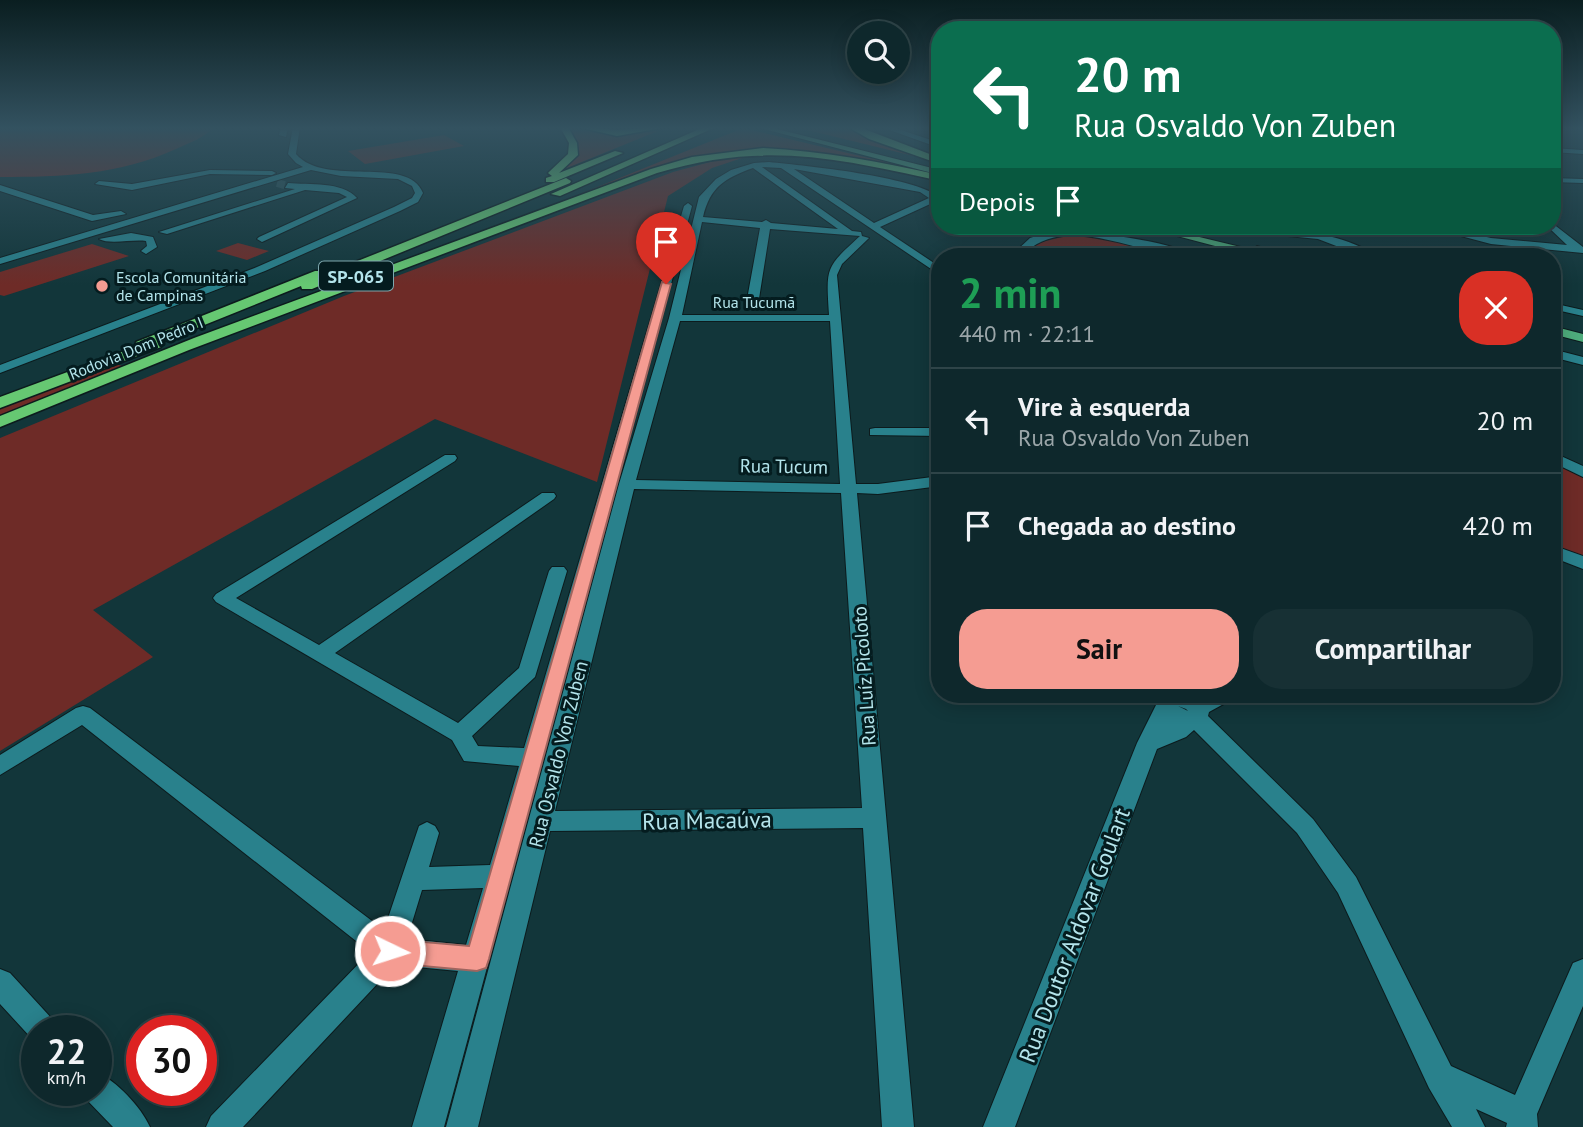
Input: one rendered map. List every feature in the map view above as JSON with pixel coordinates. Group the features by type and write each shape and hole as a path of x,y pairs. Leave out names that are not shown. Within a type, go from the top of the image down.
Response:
{"highway":[{"path":"368,253 540,180"},
{"name":"Rodovia Dom Pedro I","path":"0,403 549,180"},
{"path":"0,403 379,258 566,180"},
{"name":"Rodovia Dom Pedro I","path":"0,422 593,180"},
{"path":"462,233 597,180"},
{"path":"189,346 631,180"}],"main road":[{"path":"1180,235 1232,248"},
{"path":"1200,235 1252,248"},
{"path":"1561,326 1583,332"},
{"path":"1561,332 1583,338"}],"street":[{"path":"99,184 125,188 167,180"},
{"path":"0,188 97,219 232,180"},
{"path":"0,261 271,180"},
{"path":"0,369 261,269 397,209 415,200 419,193 418,187 408,180"},
{"name":"Rua Osvaldo Von Zuben","path":"428,1127 693,212 703,197 722,180"},
{"path":"778,180 865,233 931,267"},
{"path":"800,180 865,233"},
{"name":"Rua Luíz Picoloto","path":"866,180 923,190 931,195"},
{"path":"266,181 277,183"},
{"path":"1561,182 1583,183"},
{"path":"262,239 353,198 347,192 339,190 288,186"},
{"path":"164,232 302,189"},
{"name":"Rua Luíz Picoloto","path":"898,1127 832,275 837,263 879,222 931,200"},
{"path":"693,212 865,233"},
{"name":"Rua Osvaldo Von Zuben","path":"462,1127 627,484 674,318 693,212"},
{"path":"752,305 766,223"},
{"path":"1561,234 1580,251"},
{"path":"1023,248 1036,238 1051,235"},
{"path":"1082,235 1114,238 1155,248"},
{"path":"1310,235 1320,236 1350,248"},
{"path":"1466,235 1491,241 1553,248"},
{"path":"0,269 120,236 149,239 152,247 146,251"},
{"path":"1561,249 1580,251"},
{"path":"0,250 18,256"},
{"path":"1561,308 1583,313"},
{"name":"Rua Tucumã","path":"674,318 834,318"},
{"path":"1561,356 1583,362"},
{"path":"874,432 931,432"},
{"path":"450,458 222,598 460,734 472,755 533,757"},
{"path":"1561,461 1583,472"},
{"name":"Rua Tucum","path":"627,484 878,489 931,482"},
{"path":"320,654 548,496"},
{"path":"1561,554 1583,563"},
{"path":"460,734 528,672 558,571"},
{"path":"1184,705 1305,826 1347,885 1440,1077 1469,1127"},
{"name":"Rua Doutor Aldovar Goulart","path":"999,1127 1148,743 1178,731 1184,705"},
{"path":"0,766 83,714 390,951 477,959"},
{"name":"Rua Macaúva","path":"540,821 875,818"},
{"path":"222,1127 390,951 427,833"},
{"path":"413,879 499,876"},
{"path":"1440,1077 1522,1120 1583,973"},
{"path":"0,983 29,1015"},
{"path":"112,1104 134,1127"}],"shaded area":[{"path":"616,180 632,180 454,245"},
{"path":"653,180 694,180 668,196 597,482 435,419 93,610 153,657 0,751 0,438 344,296"},
{"path":"1080,235 1151,248 1031,248 1030,245"},
{"path":"238,243 269,251 247,260 216,251"},
{"path":"92,244 129,256 4,296 0,295 0,272"},
{"path":"116,364 122,366 0,415 0,409"},
{"path":"1561,463 1583,474 1583,557 1561,548"}],"tunnel":[{"path":"277,183 288,186"}],"place":[{"name":"Escola Comunitária de Campinas","path":"102,286"}],"route":[{"path":"390,951 477,959 666,284"}]}
